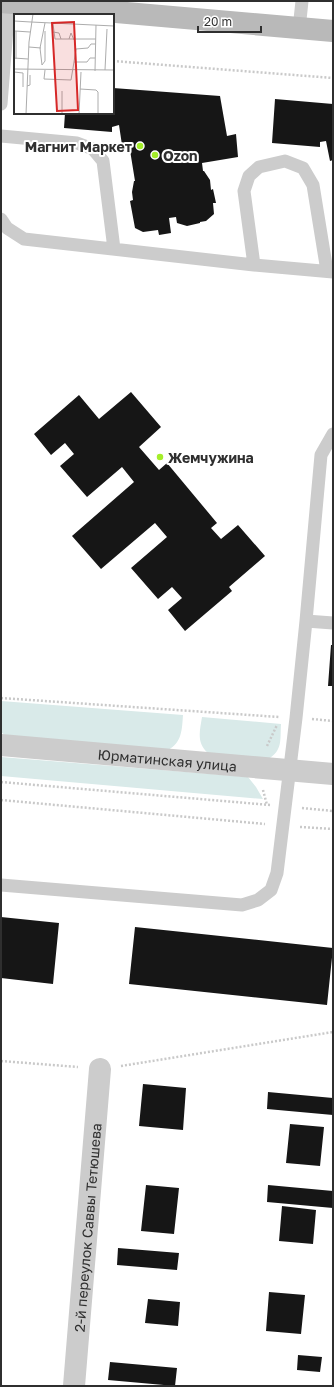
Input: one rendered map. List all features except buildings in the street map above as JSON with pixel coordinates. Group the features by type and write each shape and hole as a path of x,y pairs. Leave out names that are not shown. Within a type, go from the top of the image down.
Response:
{"main road":[{"path":"5,3 333,31"}],"street":[{"name":"Юрматинская улица","path":"1,745 333,774"},
{"name":"2-й переулок Саввы Тетюшева","path":"74,1386 100,1069"}],"lane":[{"path":"299,29 302,1"},
{"path":"1,104 5,3"},
{"path":"1,136 77,143 93,149 103,161 114,249"},
{"path":"1,219 7,228 24,240 254,264 330,271 313,185 303,168 285,160 259,166 249,176 244,191 254,264"},
{"path":"1,885 242,905 258,900 270,890 277,874 284,806 296,718 321,455 333,434"},
{"path":"306,621 333,622"}],"path":[{"path":"114,61 333,78"},
{"path":"1,698 281,717 264,752"},
{"path":"296,718 333,721"},
{"path":"1,782 333,811"},
{"path":"1,800 333,829"},
{"path":"1,1060 100,1069 333,1032"}],"shaded area":[{"path":"1,701 183,715 182,730 179,740 168,750 6,736 1,732"},
{"path":"202,717 281,724 280,744 273,756 268,759 208,753 200,741"},
{"path":"1,757 248,777 263,799 1,776"}],"place":[{"name":"Магнит Маркет","path":"140,146"},
{"name":"Ozon","path":"155,155"},
{"name":"Жемчужина","path":"160,457"}]}
